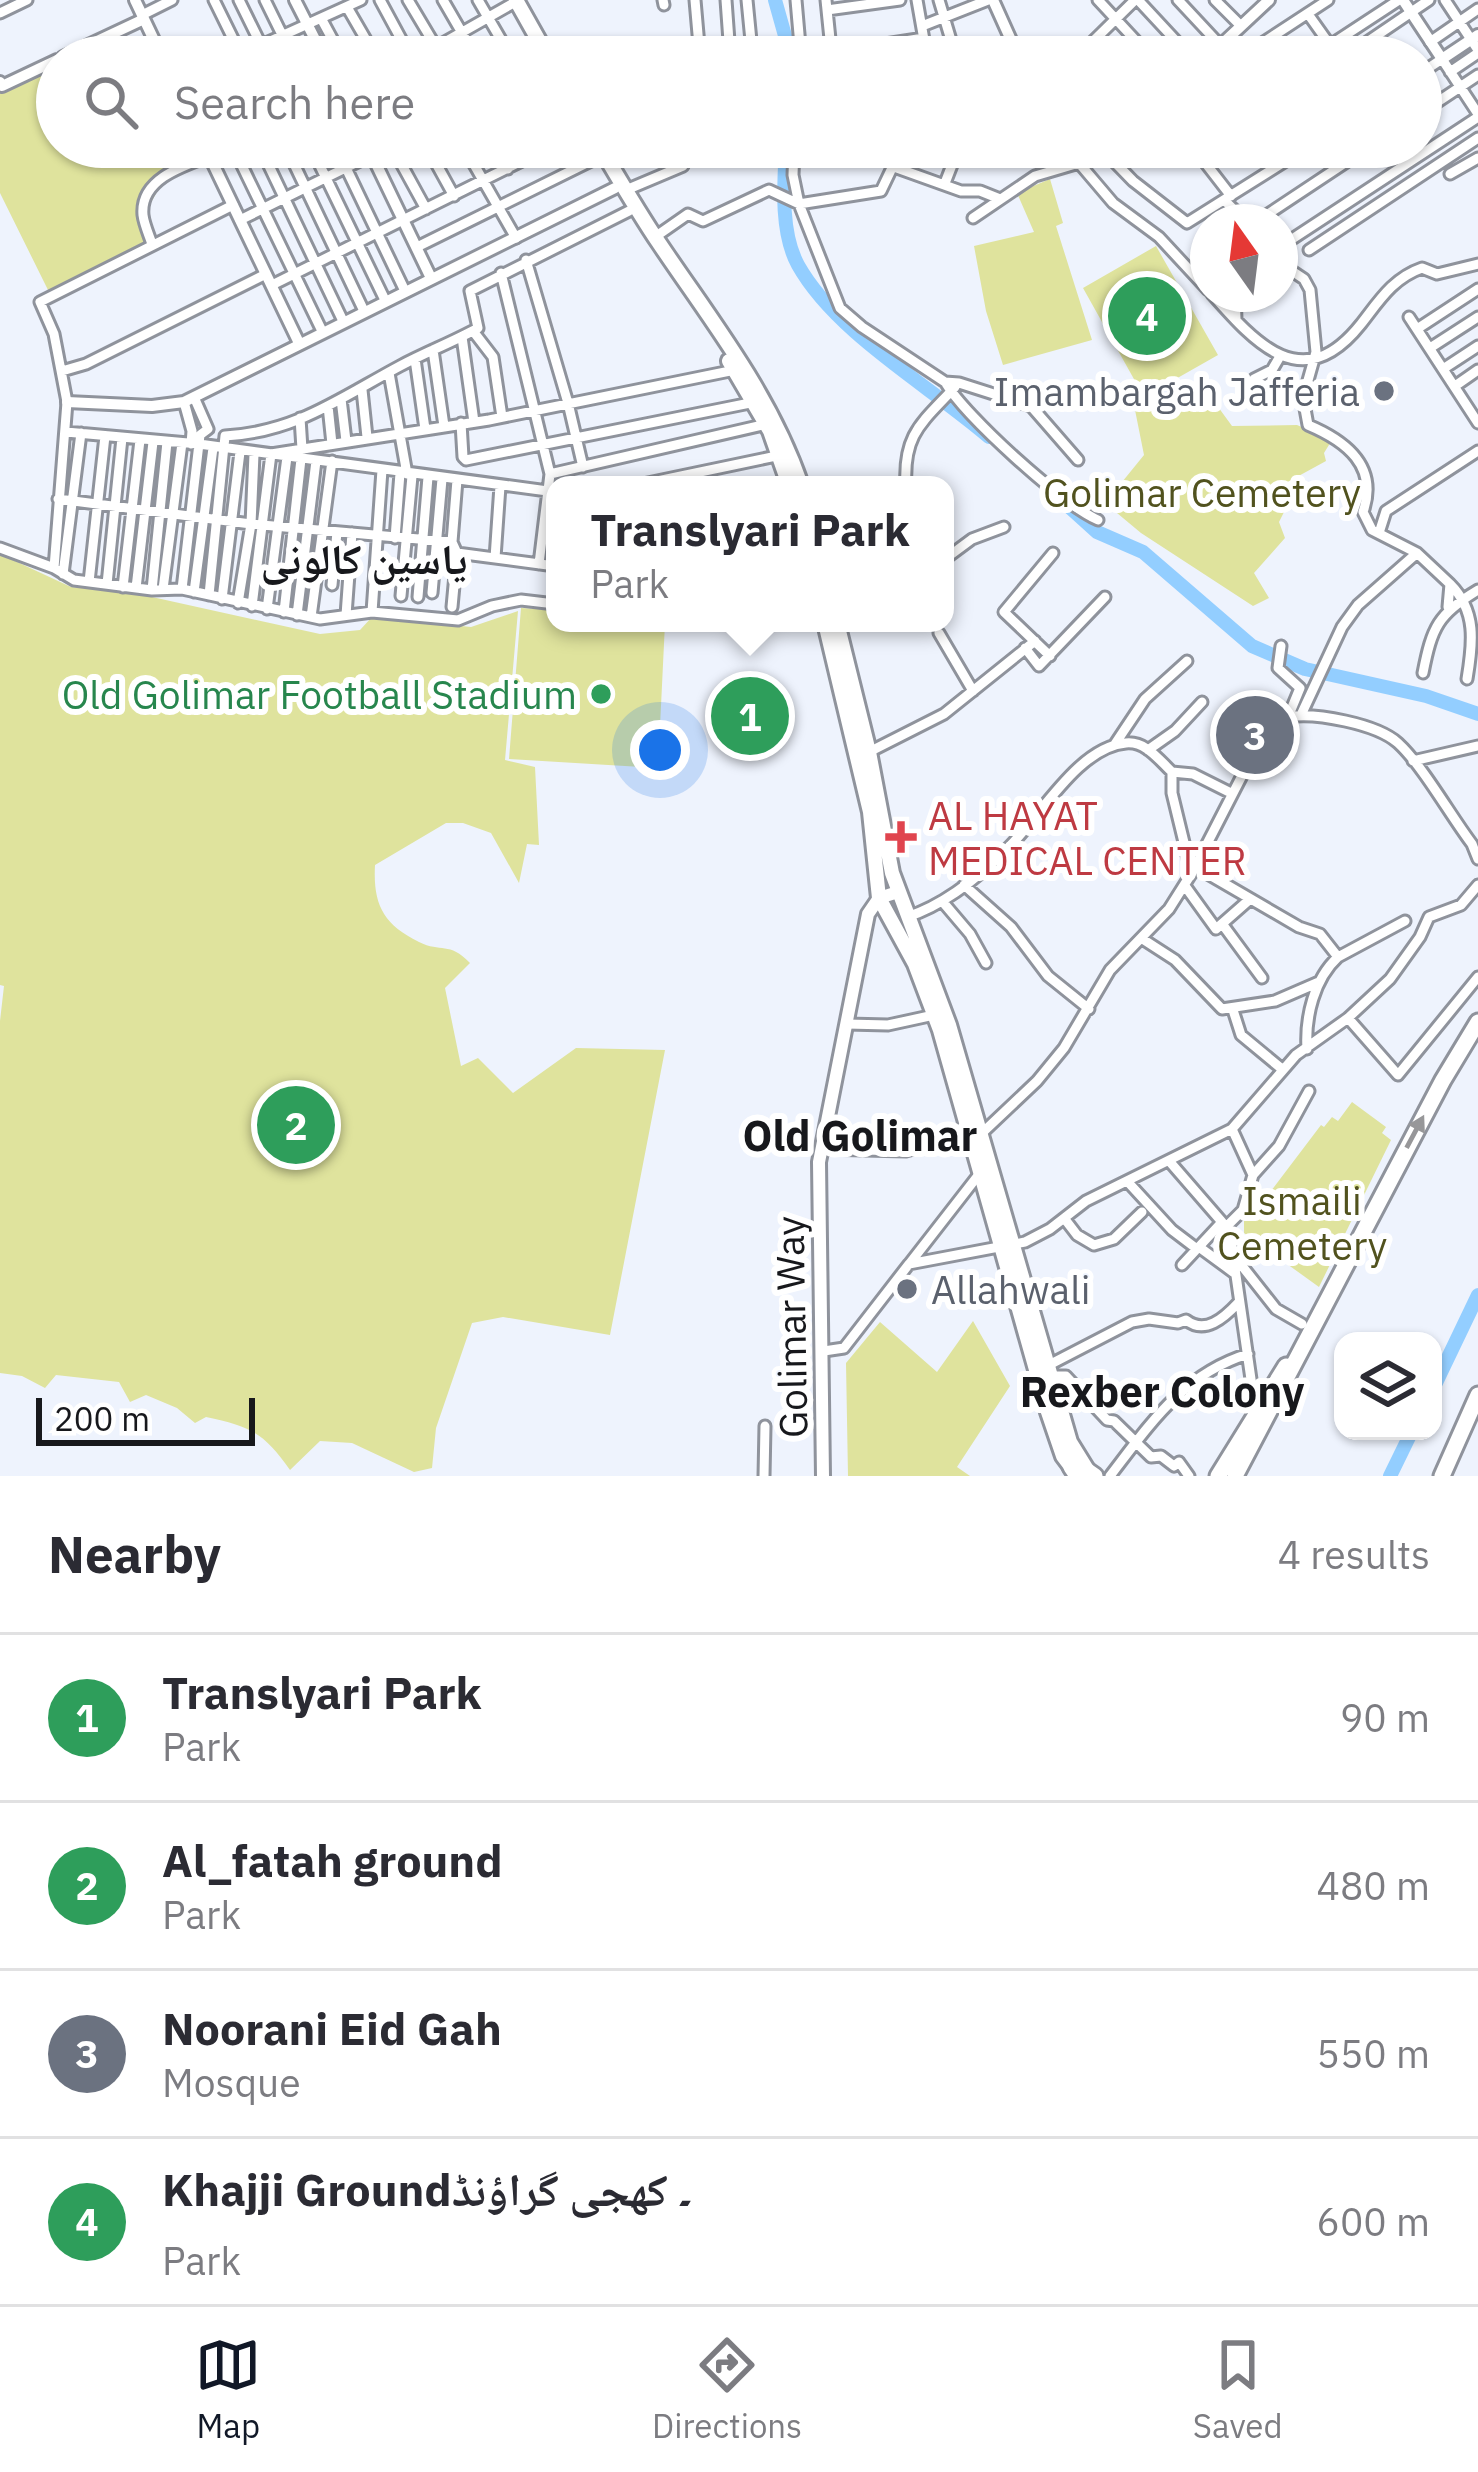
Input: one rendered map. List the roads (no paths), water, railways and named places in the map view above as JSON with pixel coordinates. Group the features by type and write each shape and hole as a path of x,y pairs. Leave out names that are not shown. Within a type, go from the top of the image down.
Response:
{"highway":[{"path":"1235,1476 1478,1022"},
{"path":"1218,1476 1272,1382 1303,1346"},
{"path":"1443,1476 1478,1395"}],"main road":[{"path":"512,2 528,36"},
{"path":"512,2 534,36"},
{"path":"608,168 754,381 777,421 798,476"},
{"path":"621,189 629,211 755,402 787,476"},
{"path":"839,632 870,812 879,898 915,964 934,1015 976,1138 980,1173 1083,1473"},
{"path":"840,632 898,892 935,981 1059,1446 1083,1473"},
{"path":"879,898 898,892"},
{"name":"Golimar Way","path":"823,1476 822,1149 868,914 879,898"}],"street":[{"path":"0,13 27,0"},
{"path":"134,0 152,36"},
{"path":"105,36 172,0"},
{"path":"214,0 230,36"},
{"path":"239,0 256,36"},
{"path":"265,0 282,36"},
{"path":"295,0 313,36"},
{"path":"275,36 308,27 361,0"},
{"path":"380,0 396,36"},
{"path":"408,0 429,36"},
{"path":"443,0 464,36"},
{"path":"478,0 499,36"},
{"path":"695,0 698,36"},
{"path":"726,0 729,36"},
{"path":"747,0 751,36"},
{"path":"796,0 799,36"},
{"path":"830,36 826,5 900,0"},
{"path":"917,0 924,36"},
{"path":"939,0 951,36"},
{"path":"902,36 923,32 956,6 988,0 1011,36"},
{"path":"1098,0 1131,36"},
{"path":"1101,36 1136,0 1171,36"},
{"path":"1178,0 1217,36"},
{"path":"1215,0 1240,25"},
{"path":"1273,36 1328,0"},
{"path":"1346,36 1404,4 1430,0"},
{"path":"1445,0 1476,44"},
{"path":"457,36 512,2"},
{"path":"1229,36 1260,3"},
{"path":"1404,4 1426,36"},
{"path":"1368,36 1404,4"},
{"path":"344,5 363,36"},
{"path":"1439,36 1478,9"},
{"path":"1308,14 1324,36"},
{"path":"322,20 331,36"},
{"path":"1442,140 1478,116 1474,99 1442,59 1476,44"},
{"path":"1450,72 1476,44"},
{"path":"1,85 36,69"},
{"path":"1442,99 1478,75"},
{"path":"1442,162 1478,138"},
{"path":"1450,174 1478,158"},
{"path":"152,244 142,212 154,186 178,168"},
{"path":"214,168 299,343"},
{"path":"243,168 322,331"},
{"path":"270,168 344,321"},
{"path":"296,168 364,311"},
{"path":"320,168 385,300"},
{"path":"378,168 431,278"},
{"path":"402,168 426,209"},
{"path":"439,168 454,196"},
{"path":"475,168 516,238"},
{"path":"417,248 570,168"},
{"path":"67,402 152,406 189,400 431,278 621,189 678,168"},
{"path":"793,168 799,204 840,308 862,328 952,386 1047,482 1098,520"},
{"path":"655,237 688,214 704,221 769,190 799,204 881,191 892,168"},
{"path":"896,168 1000,199"},
{"path":"945,184 951,168"},
{"path":"973,218 1035,176 1061,168"},
{"path":"1082,168 1113,202 1164,242 1190,270"},
{"path":"1116,168 1187,223"},
{"path":"1208,168 1233,204"},
{"path":"1164,242 1276,168"},
{"path":"1279,204 1336,168"},
{"path":"1298,235 1399,168"},
{"path":"1309,250 1433,168"},
{"path":"240,220 347,169 405,291"},
{"path":"62,371 269,279 294,274 508,169"},
{"path":"59,571 58,499 67,402 54,334 40,302 233,205"},
{"path":"194,592 204,517 225,436 269,432 468,334 478,328 470,291 629,211"},
{"path":"526,260 583,467"},
{"path":"1228,312 1279,358 1327,355 1355,331 1384,291 1412,272 1422,268 1437,274 1478,264"},
{"path":"501,273 550,474 767,424"},
{"path":"1298,275 1310,290 1315,357 1303,398 1308,425 1338,438 1359,457 1366,502 1363,512 1372,530 1418,554 1465,598 1472,646 1467,679"},
{"path":"1417,329 1478,289"},
{"path":"1235,312 1236,321"},
{"path":"1409,317 1476,416"},
{"path":"1430,348 1478,317"},
{"path":"468,334 493,357 502,417"},
{"path":"468,334 474,422"},
{"path":"1443,369 1478,346"},
{"path":"433,350 444,426"},
{"path":"1254,380 1272,370 1279,358"},
{"path":"415,359 425,429"},
{"path":"270,454 286,457 346,441 502,417 735,370"},
{"path":"1455,386 1478,370"},
{"path":"389,373 406,474 401,596"},
{"path":"906,476 908,445 919,422 935,410 952,386"},
{"path":"952,386 1030,406 1078,460"},
{"path":"362,390 367,437"},
{"path":"341,399 346,441"},
{"path":"158,590 190,444 189,400"},
{"path":"461,423 464,460 755,402"},
{"path":"328,406 332,444"},
{"path":"284,612 301,454 300,418"},
{"path":"66,432 254,454 301,454 406,474 546,491"},
{"path":"238,604 270,454 269,432"},
{"path":"59,571 81,434"},
{"path":"89,582 105,436"},
{"path":"106,584 122,438"},
{"path":"129,587 130,506 140,440"},
{"path":"129,587 146,509 153,442"},
{"path":"158,590 158,510 167,442"},
{"path":"182,589 190,444"},
{"path":"209,595 220,518 219,449"},
{"path":"1379,533 1386,512 1478,451"},
{"path":"222,599 240,452"},
{"path":"252,606 254,454"},
{"path":"690,476 781,455"},
{"path":"267,609 286,457"},
{"path":"297,615 316,460"},
{"path":"311,617 332,461"},
{"path":"372,612 382,470"},
{"path":"418,597 428,477"},
{"path":"432,593 442,479"},
{"path":"452,607 458,553 452,542 457,481"},
{"path":"494,558 500,485"},
{"path":"58,499 256,525 452,542"},
{"path":"539,564 546,522"},
{"path":"954,552 972,539 1004,527"},
{"path":"332,585 337,532"},
{"path":"346,615 352,533"},
{"path":"0,548 89,582 182,589 311,617 372,612 458,620 492,606 546,603"},
{"path":"458,553 546,565"},
{"path":"1053,553 1004,610 1030,645 1050,656 1105,597"},
{"path":"1301,715 1342,627 1358,605 1418,554"},
{"path":"1448,607 1450,584"},
{"path":"1423,673 1438,620 1448,607 1478,590"},
{"path":"939,633 973,691"},
{"path":"869,752 944,714 1030,645"},
{"path":"822,1149 906,1151 976,1138 1037,1081 1089,1009 1110,970 1185,886 1248,764 1288,717 1300,688 1277,668 1281,646"},
{"path":"1111,748 1145,699 1187,661"},
{"path":"1148,750 1175,731 1202,702"},
{"path":"1288,717 1327,716 1388,736 1412,761 1478,859"},
{"path":"907,917 942,901 1008,848 1088,758 1124,743 1140,744 1172,772 1193,774 1231,794"},
{"path":"1412,761 1478,746"},
{"path":"1172,772 1172,793 1189,863 1249,900 1319,934 1338,957"},
{"path":"964,884 1011,927 1048,976 1089,1009"},
{"path":"909,1264 1007,1247 1038,1235 1086,1202 1232,1129 1282,1070 1348,1018 1401,966 1429,917 1461,905 1478,885"},
{"path":"1185,886 1216,929 1249,900"},
{"path":"1469,898 1478,908"},
{"path":"942,901 970,934 986,963"},
{"path":"1307,1049 1306,1016 1320,981 1338,957 1405,921"},
{"path":"1223,925 1262,978"},
{"path":"1142,938 1175,959 1222,1009 1275,1001 1320,981"},
{"path":"1348,1018 1398,1075 1478,976"},
{"path":"1233,1010 1240,1035 1282,1070"},
{"path":"847,1024 889,1025 934,1015"},
{"path":"1182,1265 1243,1210 1253,1175 1280,1146 1310,1091"},
{"path":"1232,1129 1253,1175"},
{"path":"1170,1162 1224,1225 1235,1257 1253,1393"},
{"path":"824,1351 844,1348 980,1173"},
{"path":"1127,1181 1172,1230 1235,1274"},
{"path":"1064,1218 1094,1245 1114,1239 1142,1212"},
{"path":"1235,1257 1276,1309 1302,1324"},
{"path":"1048,1371 1132,1322 1186,1320 1203,1328 1238,1303"},
{"path":"1111,1476 1196,1378 1211,1367 1248,1354"},
{"path":"1048,1371 1066,1376 1150,1457 1161,1456 1173,1464"},
{"path":"764,1426 764,1476"},
{"path":"1163,1473 1178,1462 1189,1476"}],"waterway":[{"path":"775,0 785,36"},
{"path":"785,168 788,238 815,290 860,336 989,437"},
{"path":"1056,495 1097,532 1143,552 1252,646 1305,669 1426,696 1478,714"},
{"path":"1442,1370 1478,1295"},
{"path":"1390,1476 1408,1440"}],"place":[{"name":"Khajji Ground۔ کھجی گراؤنڈ","path":"1147,316"},
{"name":"Imambargah Jafferia","path":"1384,391"},
{"name":"Old Golimar Football Stadium","path":"601,694"},
{"name":"Translyari Park","path":"750,716"},
{"name":"Noorani Eid Gah","path":"1255,735"},
{"name":"AL HAYAT MEDICAL CENTER","path":"901,837"},
{"name":"Al_fatah ground","path":"296,1125"},
{"name":"Allahwali","path":"907,1289"}],"district":[{"name":"یاسین کالونی","path":"364,558"},
{"name":"Old Golimar","path":"860,1135"},
{"name":"Rexber Colony","path":"1162,1391"}],"park label":[{"name":"Golimar Cemetery","path":"1202,492"},
{"name":"Ismaili Cemetery","path":"1302,1222"}]}
